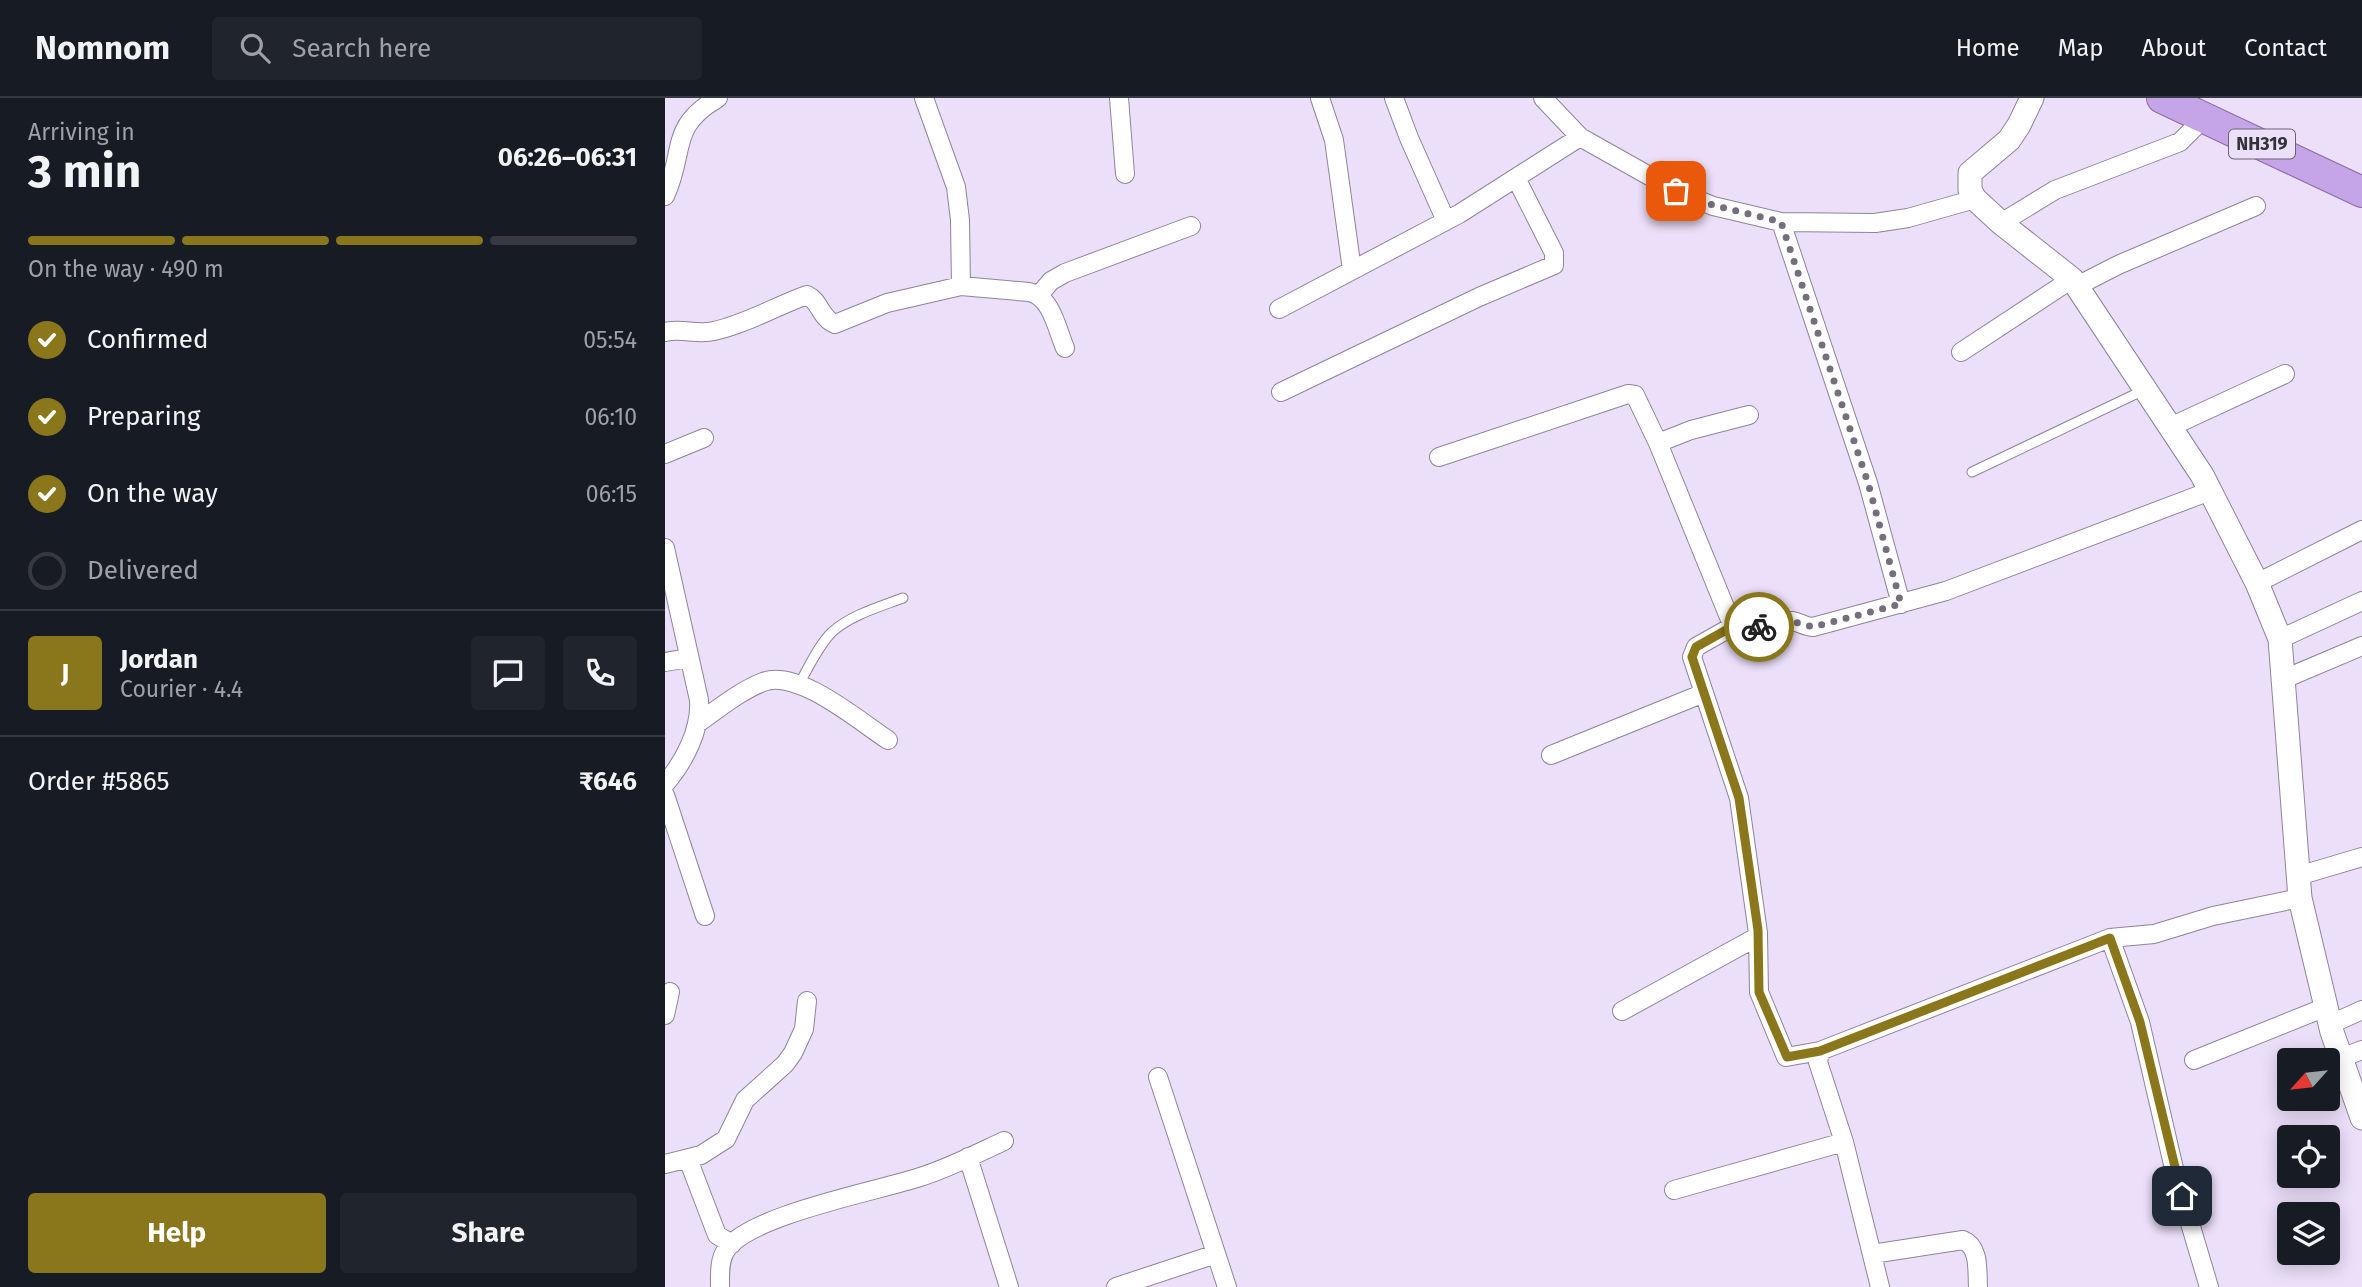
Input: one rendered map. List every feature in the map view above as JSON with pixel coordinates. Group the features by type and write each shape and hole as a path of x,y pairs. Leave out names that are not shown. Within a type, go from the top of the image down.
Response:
{"highway":[{"name":"NH319","path":"2162,98 2362,192"}],"street":[{"path":"665,195 683,130 698,112 718,98"},
{"path":"924,98 956,187 960,220 961,286"},
{"path":"1119,98 1125,174"},
{"path":"1320,98 1334,140 1352,270"},
{"path":"1394,98 1445,221"},
{"path":"1543,98 1580,137 1676,191 1713,205 1781,222 1875,223 1908,218 1975,199"},
{"path":"2032,98 2009,140 1970,173 1970,190 1975,199 2001,223 2074,283 2210,491 2257,583 2280,639 2299,887 2328,1016 2352,1054 2362,1118"},
{"path":"2001,223 2055,190 2180,142 2205,117"},
{"path":"1279,309 1445,221 1580,137"},
{"path":"1281,391 1479,297 1554,265 1554,253 1516,178"},
{"path":"1961,352 2074,283 2256,206"},
{"path":"1781,222 1868,483 1901,604"},
{"path":"1039,295 1051,281 1065,273 1191,226"},
{"path":"665,332 678,329 715,331 807,295 812,297 827,319 835,324 887,303 961,286 1039,295 1048,308 1065,348"},
{"path":"2170,427 2285,374"},
{"path":"1439,457 1632,394 1640,401 1729,617 1735,625 1749,629 1791,621 1813,627 1946,591 2210,491"},
{"path":"1658,443 1692,430 1749,415"},
{"path":"665,454 703,438"},
{"path":"2257,583 2362,530"},
{"path":"665,548 699,700 698,723 694,735 676,770 665,784"},
{"path":"2280,639 2362,601"},
{"path":"1735,625 1694,650 1692,657 1739,798 1758,935 1759,992 1787,1057 1820,1051 2110,938 2154,934 2299,887 2362,856"},
{"path":"2284,678 2362,646"},
{"path":"665,662 689,658"},
{"path":"698,723 764,681 781,680 799,684 821,695 888,740"},
{"path":"1551,755 1704,693"},
{"path":"665,796 705,916"},
{"path":"1622,1011 1758,935"},
{"path":"2110,938 2140,1022 2175,1173 2209,1287"},
{"path":"665,1014 670,992"},
{"path":"665,1164 688,1159 722,1143 730,1133 744,1100 785,1064 799,1042 804,1029 807,1001"},
{"path":"2194,1060 2328,1016 2362,1010"},
{"path":"1820,1051 1818,1062 1844,1142 1880,1287"},
{"path":"1158,1077 1227,1287"},
{"path":"720,1287 722,1259 731,1244 763,1226 809,1208 922,1177 1004,1141"},
{"path":"1674,1190 1844,1142"},
{"path":"968,1157 1009,1287"},
{"path":"688,1159 716,1235 731,1244"},
{"path":"1872,1254 1963,1240 1971,1245 1975,1255 1978,1287"},
{"path":"1116,1287 1216,1254"}],"lane":[{"path":"1972,472 2145,389"},
{"path":"799,684 832,632 860,615 903,598"}],"way so far":[{"path":"1676,191 1713,205 1781,222 1868,483 1901,604 1813,627 1791,621 1759,627"}],"route":[{"path":"1759,627 1744,629 1735,625 1696,647 1692,657 1739,798 1758,930 1759,992 1787,1057 1820,1051 2110,938 2140,1022 2182,1196"}]}
